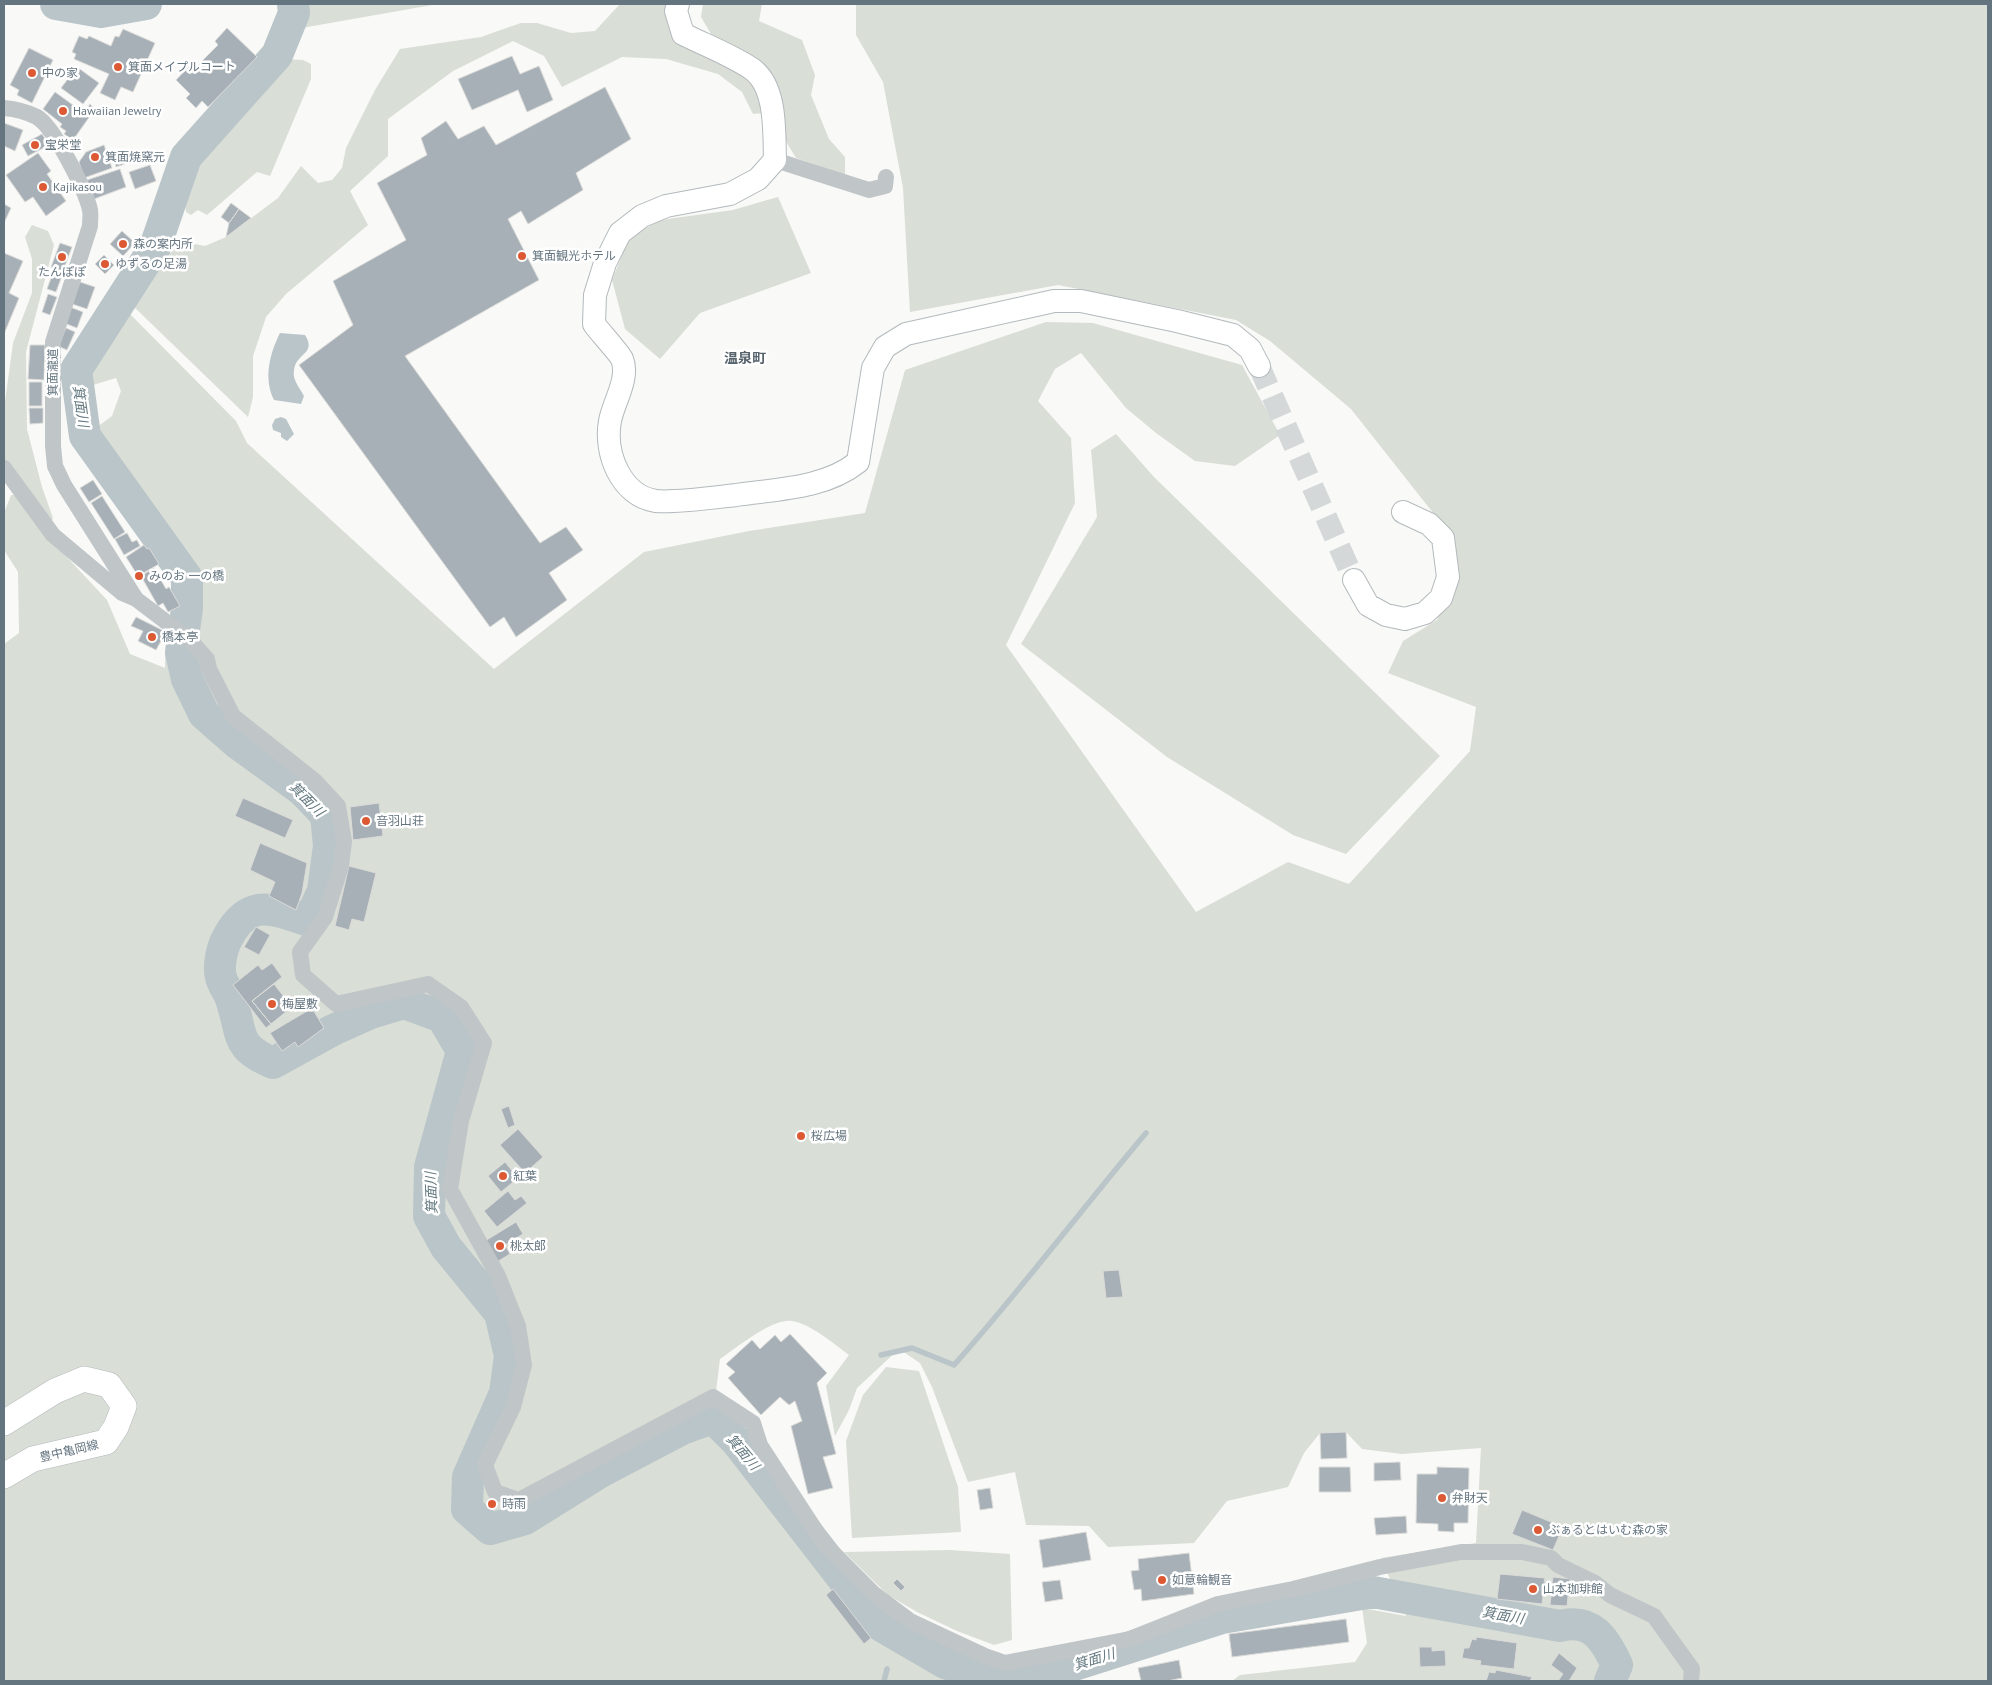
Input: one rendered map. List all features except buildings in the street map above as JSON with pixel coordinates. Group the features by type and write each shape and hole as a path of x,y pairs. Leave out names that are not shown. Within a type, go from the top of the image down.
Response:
{"main road":[{"name":"豊中亀岡線","path":"4,1423 56,1391 84,1380 109,1385 124,1406 116,1427 106,1442 34,1459 4,1476"}],"street":[{"path":"678,4 676,11 683,34 753,70 763,84 770,100 775,160 758,179 730,194 666,206 642,216 620,233 605,263 594,295 594,324 622,359 623,378 610,422 610,454 621,477 637,494 657,501 726,496 808,485 845,473 858,462 873,368 885,347 906,334 1054,301 1081,301 1233,335 1250,348 1259,366"},
{"name":"箕面瀧道","path":"4,108 15,109 38,118 52,133 76,174 91,212 90,226 52,342 53,446 55,466 64,485 136,599"},
{"path":"775,160 870,190 884,186 886,177"},
{"path":"4,468 53,535 122,593 136,599 168,626 190,640 207,659 209,669 233,716 315,781 338,806 344,841 341,866 325,917 300,952 303,975 336,1004 428,984 461,1007 484,1043 460,1121 450,1189 498,1276 518,1326 524,1365 513,1407 485,1465 494,1492 519,1500 713,1398 753,1423 760,1445 825,1545 874,1594 910,1621 985,1656 1005,1663 1130,1638 1218,1604 1293,1589 1380,1567 1461,1552 1522,1552 1552,1558 1558,1565 1595,1583 1610,1595 1654,1616 1692,1669 1691,1681"},
{"path":"1354,580 1368,604 1386,615 1405,619 1426,613 1441,598 1448,578 1443,538 1429,524 1403,512"}],"shaded area":[{"path":"299,4 438,4 296,29 301,13"},
{"path":"620,4 672,4 670,19 749,74 765,113 753,114 742,92 718,74 666,59 622,57 562,87 544,56 513,41 453,71 388,119 388,156 350,191 368,225 286,294 266,317 253,356 253,397 248,417 131,304 155,265 184,242 205,246 226,237 278,198 301,166 318,183 332,180 342,168 346,148 375,90 400,49 481,37 521,23 537,23 571,33 595,31"},
{"path":"703,4 762,4 759,21 802,40 815,75 811,95 829,139 845,157 845,175 796,158 784,138 758,65 711,34 701,17"},
{"path":"856,4 1988,4 1988,1681 1232,1681 1240,1675 1355,1662 1367,1643 1362,1608 1406,1616 1381,1558 1476,1543 1481,1448 1402,1454 1362,1449 1346,1432 1320,1433 1304,1453 1288,1487 1227,1501 1194,1543 1108,1547 1089,1526 1026,1525 1015,1472 968,1482 932,1387 920,1363 899,1349 857,1388 849,1410 835,1436 826,1386 849,1355 807,1326 792,1321 784,1321 765,1329 720,1359 712,1425 871,1638 951,1681 4,1681 4,644 19,633 18,572 4,550 4,513 11,495 18,495 50,539 107,600 130,654 165,668 166,630 193,636 193,574 89,433 112,416 121,391 116,378 83,388 81,369 124,308 236,421 247,443 494,669 644,552 749,531 865,513 905,370 1046,322 1093,323 1242,365 1280,435 1235,466 1195,461 1156,433 1126,408 1081,353 1055,369 1038,401 1071,438 1075,503 1006,645 1196,912 1288,862 1349,884 1470,751 1476,707 1388,673 1403,641 1437,620 1455,579 1449,533 1351,409 1270,341 1236,320 1058,285 910,312 903,188 883,82 856,35"},
{"path":"283,59 303,60 311,64 311,79 270,176 257,172 207,215 198,210 191,215 186,212 185,202 196,162"},
{"path":"778,197 811,273 700,313 660,359 625,329 612,280 629,238 660,220 733,210"},
{"path":"32,225 48,231 54,245 26,352 27,429 42,487 53,518 50,524 4,462 4,409 13,343 32,293 32,259 25,237"},
{"path":"280,333 305,335 308,341 309,346 298,360 294,370 295,381 304,396 301,404 274,400 271,392 268,374 269,366 273,349"},
{"path":"281,417 286,419 294,434 287,441 281,437 281,433 273,430 272,425 275,419"},
{"path":"1116,434 1154,477 1440,756 1346,854 1293,835 1167,757 1021,644 1097,517 1091,450"},
{"path":"886,1367 919,1371 958,1487 961,1532 852,1538 846,1441 863,1395"},
{"path":"950,1550 1010,1554 1012,1640 994,1645 957,1631 917,1612 888,1595 844,1552"}],"waterway":[{"name":"箕面川","path":"56,4 101,12 146,4"},
{"name":"箕面川","path":"293,4 294,13 277,55 186,157 155,247 76,370 85,436 187,578 187,608 181,653 187,679 204,714 237,743 302,790 326,815 329,846 323,891 309,921 274,910 254,911 236,924 224,946 220,962 220,973 231,999 242,1039 252,1052 273,1063 333,1030 371,1013 404,1003 442,1017 462,1051 430,1167 429,1216 446,1247 500,1313 510,1356 505,1393 468,1477 467,1509 490,1529 525,1519 602,1471 682,1429 713,1418 737,1442 878,1624 945,1663 992,1678 1029,1675 1068,1667 1222,1618 1373,1592 1560,1626 1571,1624 1589,1628 1602,1639 1617,1665 1610,1681"},
{"path":"881,1355 912,1348 954,1365 1146,1133"},
{"path":"884,1681 887,1669"}],"tunnel":[{"path":"1259,366 1354,580"}],"place":[{"name":"箕面メイプルコート","path":"118,67"},
{"name":"中の家","path":"32,73"},
{"name":"Hawaiian Jewelry","path":"63,111"},
{"name":"宝栄堂","path":"35,145"},
{"name":"箕面焼窯元","path":"95,157"},
{"name":"Kajikasou","path":"43,187"},
{"name":"森の案内所","path":"123,244"},
{"name":"箕面観光ホテル","path":"522,256"},
{"name":"たんぽぽ","path":"62,257"},
{"name":"ゆずるの足湯","path":"105,264"},
{"name":"みのお 一の橋","path":"139,576"},
{"name":"橋本亭","path":"152,637"},
{"name":"音羽山荘","path":"366,821"},
{"name":"梅屋敷","path":"272,1004"},
{"name":"桜広場","path":"801,1136"},
{"name":"紅葉","path":"503,1176"},
{"name":"桃太郎","path":"500,1246"},
{"name":"弁財天","path":"1442,1498"},
{"name":"時雨","path":"492,1504"},
{"name":"ぶぁるとはいむ森の家","path":"1538,1530"},
{"name":"如意輪観音","path":"1162,1580"},
{"name":"山本珈琲館","path":"1533,1589"}],"district":[{"name":"温泉町","path":"745,358"}]}
